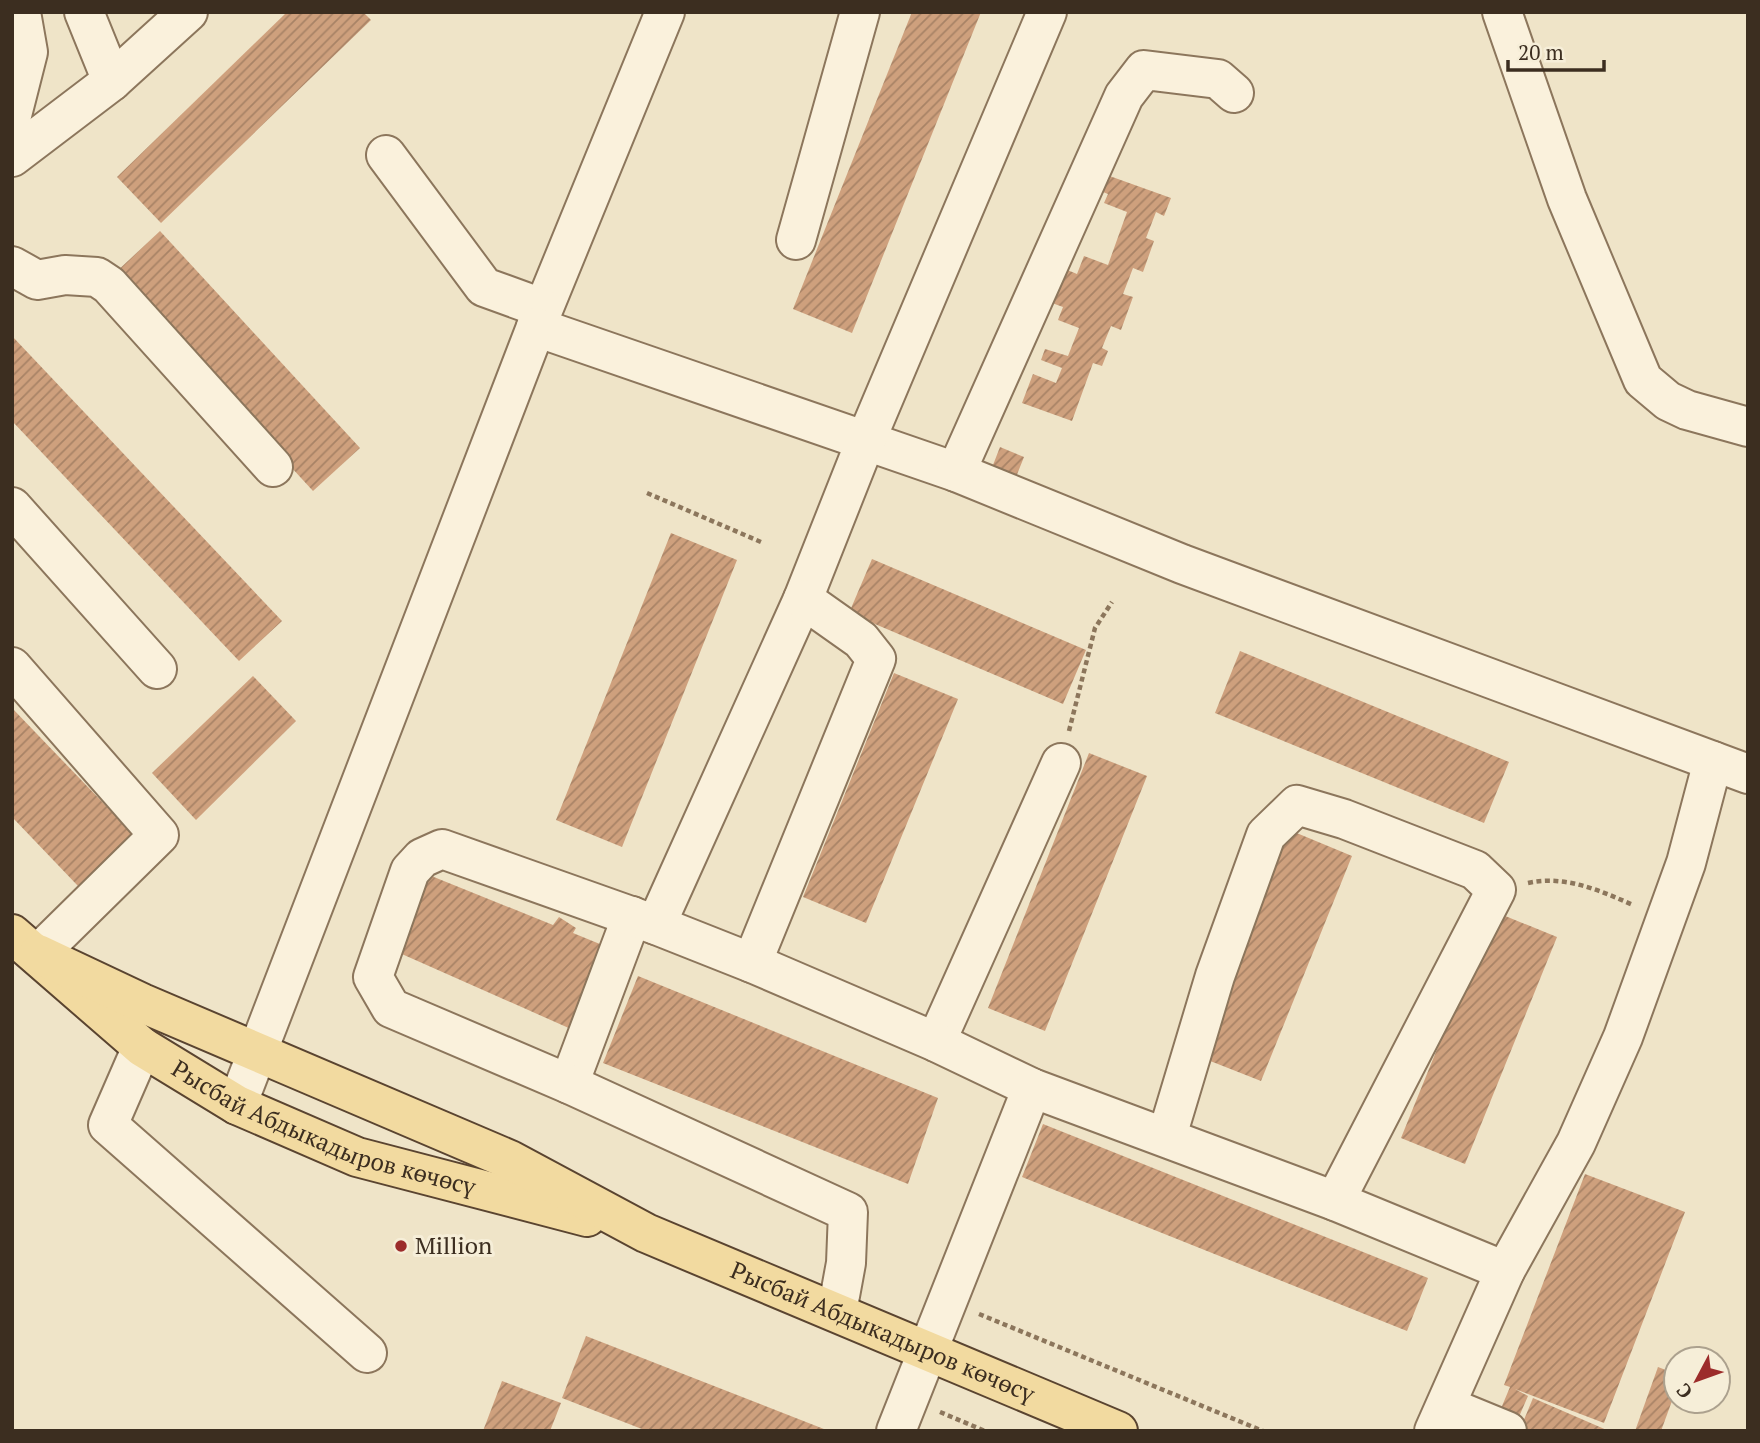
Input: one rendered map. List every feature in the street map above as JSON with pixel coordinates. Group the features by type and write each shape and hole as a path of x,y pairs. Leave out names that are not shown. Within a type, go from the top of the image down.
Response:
{"main road":[{"name":"Рысбай Абдыкадыров көчөсү","path":"25,944 260,1052 510,1160 646,1233 1118,1431"},
{"name":"Рысбай Абдыкадыров көчөсү","path":"25,944 89,1004 142,1047 237,1105 357,1157 646,1233"}],"street":[{"path":"12,115 28,52 21,12"},
{"path":"83,12 112,82"},
{"path":"12,157 112,82 188,12"},
{"path":"237,1105 260,1052 539,317 606,161 665,12"},
{"path":"796,240 860,12"},
{"path":"569,1084 644,920 803,599 866,440 1047,12"},
{"path":"1502,12 1567,199 1643,380 1668,401 1687,410 1748,427"},
{"path":"956,472 1124,96 1144,70 1218,79 1234,93"},
{"path":"386,155 443,236 484,287 539,317 956,472 1182,564 1730,767 1686,863 1623,1037 1576,1143 1505,1272 1440,1419 1507,1431"},
{"path":"12,266 37,279 65,275 97,277 109,285 273,467"},
{"path":"12,507 158,668"},
{"path":"752,963 876,659 861,639 803,599"},
{"path":"12,667 159,835 25,944"},
{"path":"936,1042 1061,763"},
{"path":"1167,1136 1215,976 1266,835 1297,805 1344,819 1475,870 1496,890 1335,1200"},
{"path":"837,1312 846,1263 848,1212 569,1084 391,1008 373,977 410,871 422,858 442,849 644,920 936,1042 1032,1088 1335,1200 1505,1272"},
{"path":"142,1047 108,1125 367,1353"},
{"path":"903,1415 1032,1088"}],"path":[{"path":"647,493 761,542"},
{"path":"1061,763 1095,628 1112,602"},
{"path":"1496,890 1544,880 1559,880 1610,895 1666,920"},
{"path":"948,1303 993,1319 1263,1431"},
{"path":"903,1415 985,1431"}],"building":[{"path":"287,12 363,12 371,20 161,223 117,177"},
{"path":"912,12 981,12 852,333 793,309"},
{"path":"1104,174 1171,198 1164,216 1156,212 1146,238 1154,241 1143,272 1133,268 1123,294 1133,297 1121,330 1111,326 1102,348 1108,351 1102,366 1093,363 1072,421 1022,403 1033,374 1056,383 1062,368 1041,360 1045,349 1068,356 1079,328 1058,320 1063,307 1052,303 1065,269 1077,274 1084,256 1108,265 1127,212 1104,203 1108,194 1098,190"},
{"path":"160,231 360,448 313,491 114,274"},
{"path":"12,336 282,621 239,661 12,421"},
{"path":"1000,447 1024,457 1010,492 986,483"},
{"path":"671,533 737,560 622,847 556,820"},
{"path":"872,559 1086,650 1063,704 849,613"},
{"path":"1240,651 1509,762 1484,823 1215,713"},
{"path":"894,673 958,699 866,923 803,897"},
{"path":"253,676 296,721 196,820 152,773"},
{"path":"12,708 134,835 78,886 12,817"},
{"path":"1089,753 1147,776 1045,1031 988,1008"},
{"path":"1287,829 1352,856 1261,1081 1195,1055"},
{"path":"424,873 553,925 559,917 576,928 573,933 612,949 580,1033 395,951"},
{"path":"1493,911 1557,937 1465,1164 1401,1138"},
{"path":"638,976 938,1098 908,1184 603,1063"},
{"path":"1043,1124 1428,1278 1407,1331 1022,1177"},
{"path":"1585,1174 1685,1212 1604,1423 1515,1389 1528,1396 1515,1426 1497,1418 1510,1387 1504,1385"},
{"path":"586,1336 829,1431 647,1431 562,1398"},
{"path":"1658,1367 1662,1369 1662,1415 1667,1415 1661,1431 1635,1431"},
{"path":"502,1381 561,1403 550,1431 483,1431"},
{"path":"1533,1398 1609,1431 1530,1431 1521,1427"}],"place":[{"name":"Million","path":"401,1246"}]}
